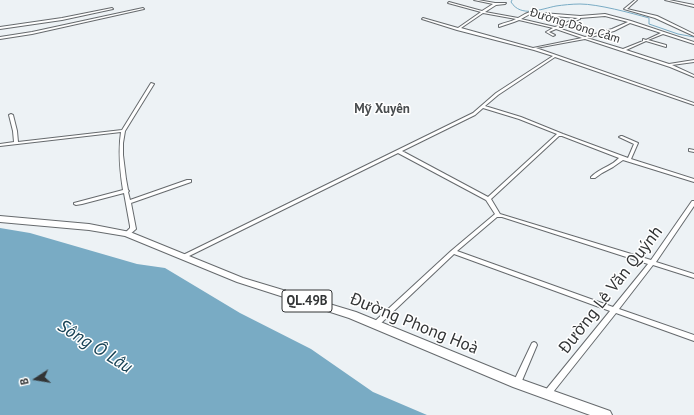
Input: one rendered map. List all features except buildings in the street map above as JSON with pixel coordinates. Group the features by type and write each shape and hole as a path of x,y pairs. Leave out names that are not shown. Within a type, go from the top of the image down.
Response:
{"main road":[{"name":"Đường Phong Hoà","path":"0,219 89,227 127,234 240,280 376,324 547,394 580,411 606,415"}],"street":[{"name":"Đường Dõng Cảm","path":"458,0 449,3 555,28 669,65 694,76"},
{"path":"475,0 495,4 505,3"},
{"path":"636,0 625,9 656,17 693,34"},
{"path":"666,0 694,6"},
{"path":"458,29 495,4"},
{"path":"0,28 62,20 112,9"},
{"path":"0,38 26,34 143,9"},
{"path":"500,26 506,22 514,22 526,13 580,17 605,15 664,33 693,45"},
{"path":"554,35 547,32 580,17"},
{"path":"423,19 534,48 694,104"},
{"path":"534,48 586,38 613,30 630,22"},
{"path":"624,50 644,40 664,33"},
{"path":"644,40 665,46"},
{"path":"183,257 471,116 484,107 497,94 555,56"},
{"path":"669,65 694,61"},
{"path":"127,234 133,229 133,226 120,150 123,131 152,84"},
{"path":"484,107 520,118 623,158 694,181"},
{"path":"11,115 16,131 16,142"},
{"path":"0,145 123,131"},
{"path":"488,199 558,135 562,135"},
{"path":"621,137 636,143 629,160"},
{"path":"398,151 488,199 498,215 694,276"},
{"path":"593,177 603,170 611,167 616,161 623,158"},
{"path":"129,202 189,181"},
{"path":"76,204 127,191"},
{"name":"Đường Lê Văn Quýnh","path":"547,394 652,263 694,202"},
{"path":"376,324 453,252 493,217 498,215"},
{"path":"453,252 614,311 694,338"},
{"path":"517,383 534,346"}],"water":[{"name":"Sông Ô Lâu","path":"0,228 30,233 137,264 165,268 240,313 311,349 373,392 427,415 0,415"}],"waterway":[{"path":"512,0 511,2 515,7 526,11 574,4 587,4 605,7 649,18 649,24 678,34 694,37"}],"district":[{"name":"Mỹ Xuyên","path":"382,109"}]}
